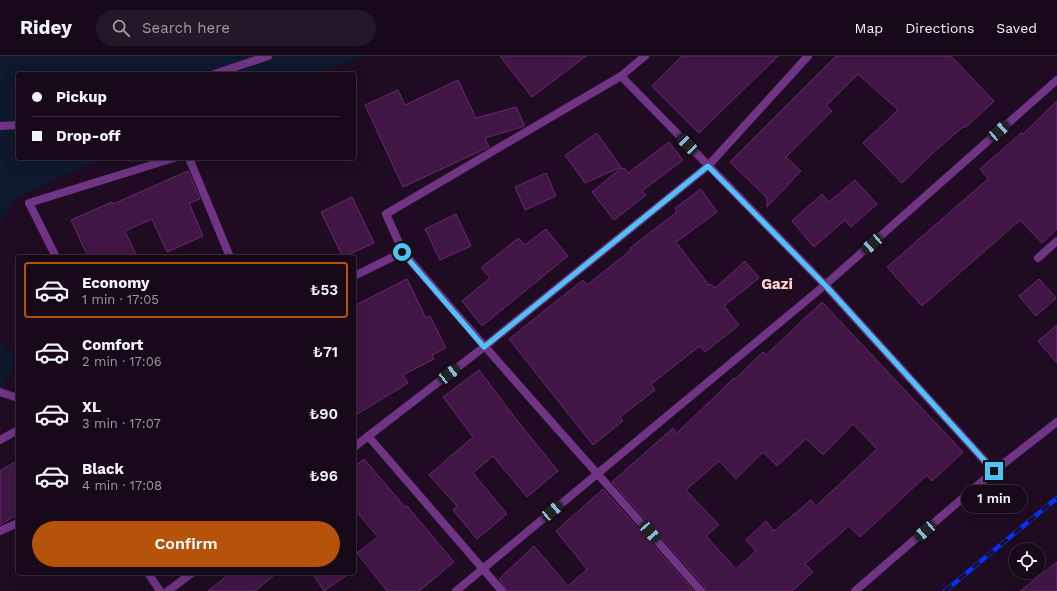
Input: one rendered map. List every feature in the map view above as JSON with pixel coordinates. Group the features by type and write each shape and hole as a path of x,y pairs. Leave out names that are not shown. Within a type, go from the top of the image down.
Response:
{"street":[{"path":"220,72 268,56"},
{"path":"645,56 621,76 386,214 402,252 484,347 598,473 701,591"},
{"path":"356,445 484,347 708,166 808,56"},
{"path":"621,76 825,285 994,471"},
{"path":"456,591 825,285 1057,80"},
{"path":"0,126 16,125"},
{"path":"55,255 29,203 168,160"},
{"path":"190,160 229,255"},
{"path":"1038,258 1057,241"},
{"path":"356,275 402,252"},
{"path":"0,392 16,397"},
{"path":"856,591 994,471 1057,422"},
{"path":"0,440 16,431"},
{"path":"368,436 502,591"},
{"path":"0,531 16,524"},
{"path":"149,575 160,591"},
{"path":"168,591 189,575"}],"shaded area":[{"path":"0,56 365,56 321,72 16,72 16,160 100,160 17,197 0,223"},
{"path":"0,341 16,358 16,361 0,394"}],"building":[{"path":"500,56 586,56 532,97"},
{"path":"682,56 778,56 699,133 652,86"},
{"path":"836,56 951,56 994,101 965,128 964,126 934,152 902,183 863,143 898,110 858,74 826,106 832,111 786,157 801,171 767,207 767,198 730,162"},
{"path":"458,80 476,118 516,107 525,126 485,138 489,147 403,187 365,105 398,90 405,105"},
{"path":"1057,101 1057,229 1042,243 1020,220 922,306 887,267 988,179 980,169 1021,133 1023,134"},
{"path":"597,133 621,167 585,183 565,155"},
{"path":"669,142 683,160 642,191 646,195 614,220 592,192 621,168 624,168 628,173"},
{"path":"188,171 200,199 189,203 203,236 167,252 152,219 125,231 136,255 87,255 71,220 112,202 113,204"},
{"path":"546,173 556,196 525,210 515,187"},
{"path":"855,180 877,204 851,227 845,220 814,247 792,221 822,194 829,202"},
{"path":"701,189 717,212 676,242 709,285 711,284 715,288 745,261 759,278 724,306 739,325 705,352 700,346 651,384 655,390 620,417 623,421 593,445 509,339 583,280 587,285 631,250 630,248 677,212 675,208"},
{"path":"352,197 374,243 347,255 342,255 321,212"},
{"path":"456,214 471,246 440,260 425,229"},
{"path":"546,229 568,256 482,326 462,301 490,278 481,268 518,238 525,245"},
{"path":"407,279 426,318 430,316 446,348 432,355 434,359 403,375 408,383 356,415 356,305"},
{"path":"1039,279 1056,298 1036,316 1019,296"},
{"path":"822,302 963,452 932,481 927,475 860,537 849,526 805,564 813,572 792,591 706,591 705,587 612,482 673,428 677,433 763,352 766,355","holes":["853,424 877,449 816,506 811,500 774,531 766,521 746,540 756,551 736,569 706,536 719,525 686,490 719,461 736,479 763,452 777,466 806,439 823,455"]},
{"path":"1057,325 1057,363 1038,341"},
{"path":"479,370 558,471 527,497 493,456 473,473 507,514 477,539 453,510 457,506 429,475 473,437 443,397"},
{"path":"364,459 405,507 407,506 454,562 419,591 387,591 357,553 378,537 356,511 356,465"},
{"path":"16,461 16,515 0,525 0,471"},
{"path":"603,489 694,591 507,591 499,579 534,546 568,586 587,569 556,531"},
{"path":"1057,562 1057,591 1020,591 1035,579 1045,579 1045,571"},
{"path":"228,575 275,575 255,591 208,591"},
{"path":"313,575 347,575 324,591"}],"railway":[{"path":"945,591 1057,498"}],"district":[{"name":"Gazi","path":"777,284"}],"route":[{"path":"402,252 484,347 708,166 825,285 994,471"}]}
